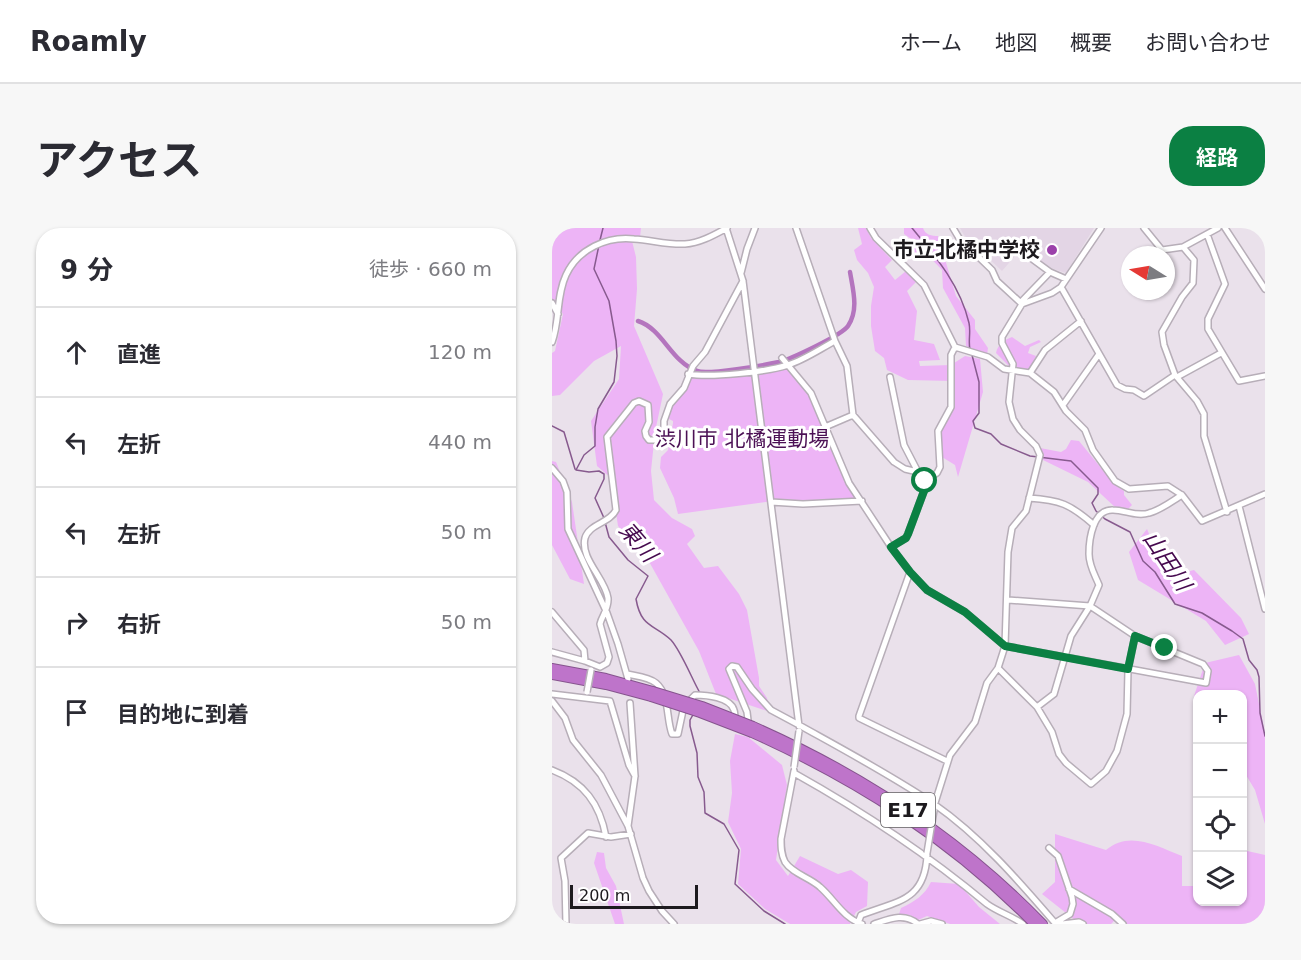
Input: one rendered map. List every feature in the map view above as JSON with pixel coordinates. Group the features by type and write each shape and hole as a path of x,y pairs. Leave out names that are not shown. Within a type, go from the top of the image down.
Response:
{"highway":[{"name":"E17","path":"552,668 606,678 652,694"},
{"name":"E17","path":"552,675 702,706 826,768 896,810 966,862 1034,924"},
{"name":"E17","path":"752,730 836,766 900,804 980,864 1043,924"}],"street":[{"path":"552,342 564,280 575,261 592,247 621,238 684,244 706,238 727,228 743,281 799,728 781,847 784,860 791,869 819,886 845,914 860,923 861,915 891,906 917,888 926,871 934,807 947,762 975,722 987,683 998,668 1005,646 1008,552 1012,528 1026,511 1040,455 1036,446 1020,430 1013,419 1009,402 1013,364 1002,343 1002,337 1022,303 1050,272"},
{"path":"741,273 755,228"},
{"path":"796,228 835,342 847,366 853,415 894,462 905,469 918,472"},
{"path":"870,228 876,238 924,285 955,347 988,357 1004,369 1030,373 1054,392 1085,430 1093,450 1118,484 1129,489 1168,486 1182,495 1202,521 1265,494"},
{"path":"953,228 959,238 992,270 997,281 1022,303"},
{"path":"1022,303 1052,293 1061,287 1101,228"},
{"path":"1144,228 1162,250 1183,247 1218,228"},
{"path":"1225,228 1265,289"},
{"path":"1207,234 1225,284 1208,323 1208,329 1239,381 1265,376"},
{"path":"1183,247 1194,260 1193,283 1182,297 1162,332 1164,345 1176,376 1202,408 1205,418 1204,436 1227,512"},
{"path":"1020,249 1050,272 1066,279"},
{"path":"592,668 603,667 609,657 600,624 607,613 608,598 589,558 585,538 590,531 608,519 616,510 607,437 634,403 639,401 648,405 650,412 646,436 650,440 659,441 664,435 664,421 670,404 684,388 689,373 705,352 743,281"},
{"path":"1061,287 1117,385 1125,389 1134,390 1144,396 1176,376 1221,353"},
{"path":"552,303 558,314"},
{"path":"1030,373 1045,350 1081,321"},
{"path":"689,373 702,376 754,367 788,365 835,342"},
{"path":"925,481 937,473 940,467 938,431 951,406 951,355 955,347"},
{"path":"1063,405 1099,354"},
{"path":"782,358 811,393 849,483 891,547 927,590 965,612 1005,646 1206,683 1208,671 1203,664 1135,636 1090,606 1008,600"},
{"path":"890,377 903,445 925,481 924,491 906,538 891,547"},
{"path":"825,427 853,415"},
{"path":"552,468 563,481 567,492 568,529 607,613 628,676 651,680 657,684 664,696 670,727 675,735 680,728 684,706 695,695 706,694 731,704 736,723 743,726 748,720 747,711 729,669 732,666 737,667 752,689 771,710 934,807 977,840 1014,875 1059,924"},
{"path":"1037,707 1054,694 1071,636 1100,585 1092,572 1089,554 1097,518 1105,510 1151,513 1182,495"},
{"path":"1029,498 1049,499 1073,507 1094,525"},
{"path":"771,502 802,504 862,501"},
{"path":"1239,506 1265,609"},
{"path":"910,572 876,663 859,718 947,762"},
{"path":"552,612 584,650 585,661"},
{"path":"998,668 1037,707 1052,732 1059,754 1066,763 1091,784 1106,771 1117,751 1127,714 1128,669 1135,636"},
{"path":"552,652 585,661 592,668"},
{"path":"586,695 592,668"},
{"path":"552,694 586,695 610,701 629,765 635,776"},
{"path":"552,701 565,718 573,740 601,775 628,826 643,878 662,911 674,924"},
{"path":"628,826 635,776 630,703"},
{"path":"552,770 566,775 599,807 606,837"},
{"path":"794,770 927,854 988,905 1023,924"},
{"path":"566,924 566,881 561,858 586,834 606,837 631,834"},
{"path":"1049,848 1058,856 1073,904 1070,914 1059,924"},
{"path":"1068,889 1112,914 1123,924"},
{"path":"874,924 898,917 909,918 919,924 931,921 942,924"},
{"path":"1059,924 1079,922 1083,924"}],"shaded area":[{"name":"市立北橘中学校","path":"960,228 1094,228 1066,273 1047,267 1021,249 1002,271 964,235"}],"green space":[{"path":"552,228 641,228 640,237 621,235 620,238 632,241 636,257 637,289 634,326 663,394 655,432 651,471 654,500 672,518 692,529 695,536 687,544 704,568 718,566 739,594 747,610 759,686 767,698 770,712 716,694 699,651 647,558 618,526 611,478 597,466 591,421 619,379 621,346 594,361 560,395 552,396 552,353 555,351 563,314 552,301"},
{"path":"858,228 866,228 871,238 892,260 885,267 895,280 906,271 916,282 907,291 917,311 914,340 934,344 940,360 919,361 920,366 951,365 965,356 980,359 983,392 958,477 955,465 942,457 939,433 953,403 953,381 908,380 887,370 884,358 875,351 871,326 874,287 868,273 857,260 854,250 862,244"},
{"path":"904,228 923,228 927,234 938,236 956,296 975,320 975,329 988,348 987,355 966,346 965,328 943,288 942,270 922,249 913,260 910,254 917,243 904,234"},
{"path":"1012,337 1025,346 1039,340 1041,342 1030,347 1028,353 1036,356 1029,370 1009,366 996,353 1002,343"},
{"name":"渋川市 北橘運動場","path":"787,367 807,390 860,499 803,503 773,501 678,514 674,498 660,468 661,457 668,450 673,423 667,418 671,404 683,393 690,376 703,378"},
{"path":"1071,440 1079,441 1115,485 1124,491 1124,495 1132,505 1128,509 1116,508 1088,482 1043,460 1040,448 1061,452 1066,449"},
{"path":"552,461 556,462 572,502 584,584 570,579 552,545"},
{"path":"1147,529 1167,577 1194,570 1241,618 1249,634 1225,645 1206,621 1138,580 1129,552"},
{"path":"1239,655 1255,684 1265,734 1265,824 1255,790 1247,777 1247,690 1196,690 1205,663"},
{"path":"735,734 748,737 782,765 787,785 776,860 788,876 800,856 838,874 851,870 868,882 867,906 856,912 850,924 790,924 765,909 738,884 741,849 728,822 732,793 730,761"},
{"path":"1055,834 1106,850 1115,844 1134,840 1153,844 1182,856 1182,886 1193,886 1193,906 1247,906 1247,851 1265,855 1265,924 1121,924 1114,921 1111,924 1080,924 1042,894 1055,882"},
{"path":"597,852 604,853 606,868 616,886 624,924 615,924 594,863"},
{"path":"931,882 959,884 979,907 1000,924 950,924 927,916 918,920 910,915 899,914 901,908 919,898 926,891"}],"waterway":[{"name":"東川","path":"600,240 603,228"},
{"name":"山田川","path":"912,228 938,261 960,296 969,323 970,350"},
{"name":"東川","path":"576,470 584,455 595,446 598,409 614,382 617,356 609,301 594,269 599,245"},
{"path":"638,321 654,331 680,361 697,371 724,371 779,362 827,341 848,326 854,307 850,272"},
{"name":"山田川","path":"972,355 979,382 979,413 973,421 975,428 991,434 1001,444 1030,456 1071,461 1098,488 1098,494 1092,503 1096,511 1105,519 1130,532 1143,561 1155,572 1175,604 1202,613 1243,639 1249,660 1257,670 1259,677 1260,713 1265,736"},
{"path":"552,426 564,432 575,469"},
{"name":"東川","path":"576,470 599,471 604,474 595,498 604,518"},
{"name":"東川","path":"605,522 609,537 628,560 648,576 636,599 641,615 675,645 700,693"},
{"name":"東川","path":"694,713 690,726 697,753 698,777 704,792 705,813 724,824 739,850 735,884 764,911 785,924"}],"place":[{"name":"市立北橘中学校","path":"1052,250"}],"route":[{"path":"925,481 924,491 906,538 891,547 927,590 965,612 1005,646 1128,669 1135,636 1165,648"}]}
